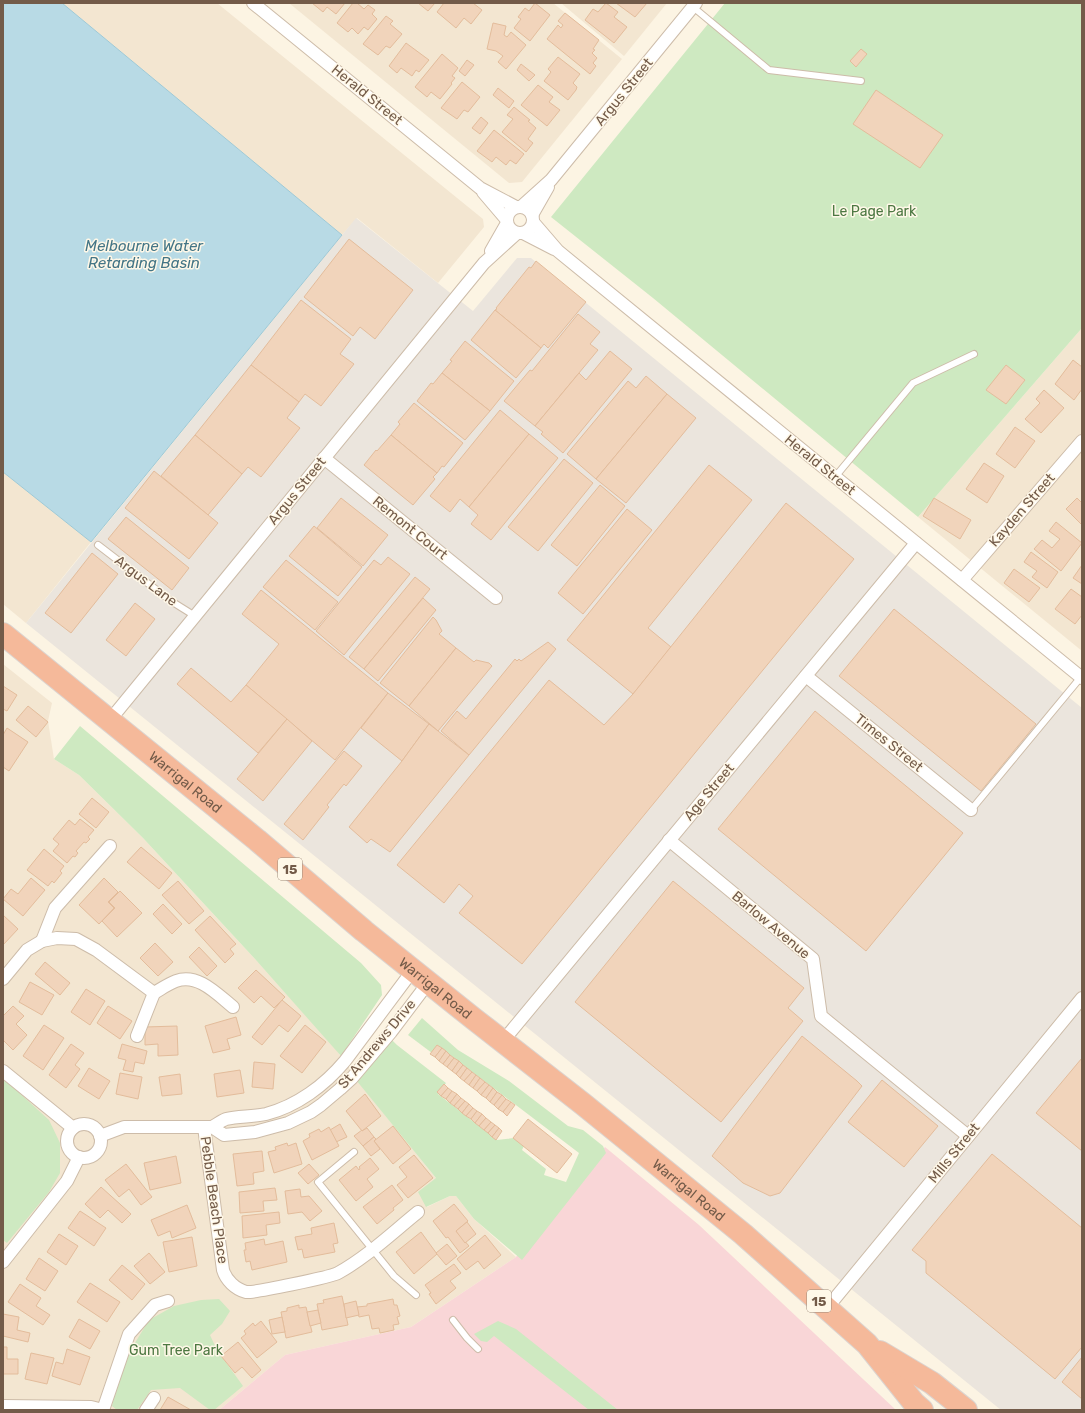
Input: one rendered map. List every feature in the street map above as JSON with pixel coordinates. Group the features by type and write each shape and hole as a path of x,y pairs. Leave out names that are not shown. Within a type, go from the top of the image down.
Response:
{"highway":[{"name":"Warrigal Road","path":"3,634 257,840 323,898 420,977 583,1104 714,1210 867,1344 914,1403 922,1410"},
{"name":"Warrigal Road","path":"867,1344 932,1383 966,1410"}],"street":[{"name":"Herald Street","path":"253,3 480,188 507,221"},
{"name":"Argus Street","path":"518,207 551,180 695,5"},
{"name":"Argus Street","path":"533,219 551,180"},
{"name":"Herald Street","path":"480,188 518,207"},
{"path":"518,207 528,209 533,219 530,229 520,233 511,230 507,221 509,212 518,207"},
{"name":"Herald Street","path":"533,219 558,251 1082,678"},
{"name":"Argus Street","path":"110,720 484,263 507,221"},
{"name":"Herald Street","path":"520,233 558,251"},
{"name":"Argus Street","path":"484,263 520,233"},
{"name":"Kayden Street","path":"962,580 1082,441"},
{"name":"Remont Court","path":"324,458 496,598"},
{"name":"Age Street","path":"503,1042 916,543"},
{"name":"Times Street","path":"806,676 971,810"},
{"name":"Barlow Avenue","path":"669,840 813,959 821,1016 968,1136"},
{"path":"42,941 55,908 110,846"},
{"path":"3,979 27,950 42,941 57,938 76,939 96,950 154,993"},
{"name":"St Andrews Drive","path":"208,1127 224,1135 255,1132 288,1123 321,1105 352,1078 391,1032 420,977"},
{"name":"St Andrews Drive","path":"100,1136 124,1127 208,1127 225,1120 266,1114 280,1109 314,1091 335,1073 420,977"},
{"path":"137,1036 154,993 177,981 194,979 233,1007"},
{"name":"Mills Street","path":"827,1308 1082,998"},
{"path":"3,1071 73,1128"},
{"path":"83,1124 88,1124 98,1131 101,1143 96,1153 85,1158 79,1157 69,1150 67,1138 73,1128 83,1124"},
{"name":"Pebble Beach Place","path":"208,1127 224,1275 234,1286 246,1292 336,1275 356,1262 418,1212"},
{"path":"3,1262 67,1181 79,1157"},
{"path":"3,1406 91,1407 103,1410 128,1334 155,1305 168,1301"},
{"path":"146,1410 154,1398"}],"lane":[{"path":"695,5 770,70 862,81"},
{"path":"835,477 913,383 974,354"},
{"name":"Argus Lane","path":"98,545 171,601 195,616"},
{"path":"971,810 1082,678"},
{"path":"354,1152 318,1182 394,1276 416,1295"},
{"path":"453,1320 478,1349"}],"shaded area":[{"path":"62,3 217,3 483,219 484,227 438,283 357,218 342,235"},
{"path":"289,3 553,3 622,59 522,182 509,183"},
{"path":"561,3 667,3 624,56"},
{"path":"356,218 473,311 517,258 531,258 1082,708 1082,1410 1001,1410 26,623"},
{"path":"1082,328 1082,651 918,517"},
{"path":"3,472 91,542 26,623 3,604"},
{"path":"3,664 52,703 48,721 54,759 79,775 143,838 335,1048 363,1088 436,1178 427,1207 450,1196 456,1196 474,1219 516,1257 411,1327 285,1355 219,1410 3,1410"},
{"path":"605,1147 699,1225 896,1410 219,1410 285,1355 411,1327 516,1257"}],"green space":[{"name":"Le Page Park","path":"725,3 1082,3 1082,328 918,517 653,298 551,217"},
{"path":"80,726 361,963 381,985 382,995 341,1056 255,959 143,838 79,775 54,759"},
{"path":"422,1018 458,1050 509,1081 568,1126 583,1130 603,1146 606,1153 522,1260 474,1219 456,1196 450,1196 426,1207 418,1192 436,1178 356,1080 391,1039 446,1083 438,1094 497,1140 513,1138 524,1146 522,1150 546,1169 544,1175 566,1182 579,1153 438,1046 432,1053 408,1035"},
{"path":"3,1078 49,1120 60,1143 60,1173 49,1192 7,1243 3,1240"},
{"name":"Gum Tree Park","path":"219,1299 230,1311 222,1324 210,1335 217,1350 243,1386 214,1410 210,1410 180,1388 151,1390 137,1410 117,1410 112,1406 122,1364 149,1320 174,1306 201,1300"},
{"path":"498,1321 516,1329 618,1410 589,1410 494,1336 487,1342 481,1341 474,1334"}],"water":[{"name":"Melbourne Water Retarding Basin","path":"3,3 62,3 342,235 91,542 3,472"}],"building":[{"path":"312,3 345,3 336,14 327,7 323,12"},
{"path":"353,3 357,3 364,9 368,5 375,10 372,14 377,19 368,30 364,27 358,34 352,28 348,32 337,23"},
{"path":"418,3 435,3 428,11"},
{"path":"444,3 473,3 482,10 471,24 464,18 456,28 437,12"},
{"path":"535,3 550,15 530,41 514,28 521,19 518,17 525,8 529,11"},
{"path":"606,3 618,12 614,17 627,27 614,43 585,20 593,9 598,12"},
{"path":"616,3 647,3 635,17"},
{"path":"565,13 599,40 593,49 595,50 592,53 597,58 593,63 596,66 590,74 547,39 558,25 561,28 563,25 558,21"},
{"path":"386,16 393,21 390,24 402,34 390,48 386,46 378,55 363,44"},
{"path":"493,23 506,26 504,35 507,37 511,32 526,45 506,69 498,62 503,56 496,51 487,49"},
{"path":"406,43 429,60 419,72 416,70 412,76 401,68 397,73 389,66"},
{"path":"861,49 867,54 856,67 850,61"},
{"path":"442,54 458,68 452,76 455,78 440,99 431,92 427,97 415,87"},
{"path":"558,57 580,74 573,83 577,87 576,90 568,100 544,81 551,72 548,69"},
{"path":"467,60 474,65 465,76 459,71"},
{"path":"521,64 535,75 529,81 517,70"},
{"path":"462,82 480,97 468,112 464,110 457,119 441,108"},
{"path":"538,85 553,97 549,102 560,110 547,126 521,105"},
{"path":"498,88 514,101 509,108 493,95"},
{"path":"876,90 943,135 920,168 853,124"},
{"path":"514,107 530,120 528,121 536,128 528,139 533,143 526,152 502,132 513,119 507,115"},
{"path":"481,117 488,123 480,134 472,128"},
{"path":"494,130 524,154 516,164 510,160 506,165 496,157 492,162 477,151"},
{"path":"349,239 413,290 375,339 360,327 353,336 304,297"},
{"path":"536,261 586,302 548,348 544,344 541,348 495,310 529,267 531,268"},
{"path":"301,300 351,339 340,354 354,364 321,406 305,394 299,402 251,365"},
{"path":"495,310 541,348 516,378 471,340"},
{"path":"578,314 600,332 590,344 598,350 535,426 504,401 530,370 532,371"},
{"path":"465,341 514,381 490,411 442,373"},
{"path":"610,351 632,369 563,453 541,434 543,432 535,426 579,373 586,380"},
{"path":"1073,360 1082,367 1082,389 1074,400 1055,384"},
{"path":"251,365 299,402 287,418 300,428 261,477 248,467 242,474 195,435"},
{"path":"1006,365 1025,380 1006,404 986,390"},
{"path":"442,373 490,411 465,440 417,401 431,383 433,384"},
{"path":"646,376 667,394 596,479 567,454 628,381 636,388"},
{"path":"1044,390 1064,408 1041,433 1025,419 1040,403 1036,399"},
{"path":"667,394 696,418 626,503 596,479"},
{"path":"414,403 463,443 444,467 442,466 437,473 391,435 400,424 398,422"},
{"path":"500,410 529,434 469,507 460,499 450,512 430,496"},
{"path":"1015,427 1035,441 1015,468 996,454"},
{"path":"529,434 558,458 491,540 471,524 478,515 469,507"},
{"path":"195,435 242,474 208,515 161,476"},
{"path":"391,435 437,473 433,477 435,479 413,505 364,465"},
{"path":"564,459 593,483 538,551 508,527"},
{"path":"984,463 1004,476 987,503 966,489"},
{"path":"709,465 752,500 648,628 671,647 633,694 567,640"},
{"path":"154,471 218,523 189,559 125,508"},
{"path":"600,485 625,506 577,566 551,545"},
{"path":"341,498 388,535 363,566 317,528"},
{"path":"934,498 971,520 960,539 923,516"},
{"path":"1077,498 1082,503 1082,525 1066,509"},
{"path":"786,503 854,559 522,964 459,913 473,896 459,884 444,903 397,865 549,680 604,725 633,694"},
{"path":"627,509 652,530 583,614 558,593"},
{"path":"126,517 189,568 172,590 108,539"},
{"path":"1056,522 1082,543 1061,571 1034,549 1042,540 1052,548 1060,539 1049,531"},
{"path":"314,526 362,567 338,596 289,556"},
{"path":"1031,552 1058,572 1047,588 1032,577 1037,571 1024,562"},
{"path":"92,553 118,574 71,633 45,613"},
{"path":"388,557 410,574 344,655 316,631 374,560 381,565"},
{"path":"286,560 338,602 315,630 263,587"},
{"path":"1082,565 1082,584 1073,578"},
{"path":"1014,569 1040,588 1029,602 1004,583"},
{"path":"415,577 430,589 364,669 349,657"},
{"path":"1071,589 1082,597 1082,615 1075,624 1055,609"},
{"path":"261,590 388,693 335,760 246,685 279,644 242,614"},
{"path":"423,598 436,610 378,681 364,669"},
{"path":"135,603 155,619 126,656 106,640"},
{"path":"894,609 1036,724 981,791 839,676"},
{"path":"433,617 442,631 439,634 456,648 409,706 380,683"},
{"path":"548,642 556,649 469,755 441,731 457,711 466,719 515,659 517,661 519,659 521,661"},
{"path":"456,648 474,662 476,660 489,663 492,666 438,731 409,706"},
{"path":"191,668 231,702 246,685 287,719 258,753 177,684"},
{"path":"3,686 17,695 7,711 3,709"},
{"path":"388,693 429,724 402,761 361,728"},
{"path":"28,706 48,722 36,737 16,720"},
{"path":"815,711 963,833 866,951 718,829"},
{"path":"287,719 312,741 263,801 237,779"},
{"path":"429,724 469,755 390,852 371,839 367,843 349,827 402,761"},
{"path":"7,728 28,742 9,771 3,767 3,735"},
{"path":"344,751 362,766 346,786 344,784 327,805 329,807 303,840 284,824"},
{"path":"92,798 109,812 96,828 79,814"},
{"path":"80,819 94,830 88,837 90,839 86,843 84,842 76,851 78,853 75,857 73,856 67,863 53,851 59,844 53,839 69,820 75,825"},
{"path":"141,847 172,873 159,889 127,862"},
{"path":"44,849 64,866 60,871 62,873 54,883 52,881 48,886 27,870"},
{"path":"31,878 45,890 23,916 3,899 11,889 18,894"},
{"path":"104,878 118,892 108,902 114,908 99,924 79,905"},
{"path":"178,881 204,911 189,924 162,895"},
{"path":"673,881 804,988 788,1008 803,1021 721,1122 575,1002"},
{"path":"120,891 142,913 117,937 102,921 115,908 109,902"},
{"path":"163,904 182,924 172,934 153,914"},
{"path":"3,915 18,929 3,945"},
{"path":"210,916 236,944 230,949 234,954 225,963 195,930"},
{"path":"155,943 173,962 158,976 140,958"},
{"path":"199,947 217,966 207,976 189,957"},
{"path":"45,962 70,983 60,995 35,974"},
{"path":"256,970 285,997 274,1008 261,996 254,1003 238,988"},
{"path":"30,982 54,995 42,1015 19,1002"},
{"path":"86,989 105,1001 90,1025 71,1012"},
{"path":"282,1000 301,1016 288,1032 279,1025 262,1045 252,1037"},
{"path":"13,1006 24,1016 16,1024 27,1035 13,1050 3,1040 3,1016"},
{"path":"108,1006 132,1021 120,1039 97,1023"},
{"path":"236,1017 241,1035 227,1039 230,1049 213,1053 205,1026"},
{"path":"44,1025 64,1038 43,1070 23,1056"},
{"path":"305,1025 326,1042 302,1073 280,1056"},
{"path":"177,1026 178,1055 158,1056 158,1044 145,1045 145,1027"},
{"path":"802,1036 862,1086 780,1193 770,1196 743,1183 712,1156"},
{"path":"71,1044 84,1053 75,1065 80,1069 66,1088 49,1075"},
{"path":"122,1044 147,1051 144,1064 135,1062 133,1072 123,1070 126,1060 118,1058"},
{"path":"437,1045 442,1048 435,1057 430,1054"},
{"path":"442,1048 446,1051 439,1061 435,1057"},
{"path":"446,1051 450,1055 443,1064 439,1061"},
{"path":"450,1055 454,1058 447,1067 443,1064"},
{"path":"454,1058 459,1061 452,1071 447,1067"},
{"path":"1082,1058 1082,1151 1036,1113"},
{"path":"459,1061 463,1065 456,1074 452,1071"},
{"path":"254,1062 275,1064 273,1089 252,1087"},
{"path":"463,1065 467,1068 460,1078 456,1074"},
{"path":"89,1068 110,1081 99,1099 78,1086"},
{"path":"467,1068 472,1072 464,1081 460,1078"},
{"path":"240,1070 244,1093 217,1097 214,1074"},
{"path":"472,1072 476,1075 469,1085 464,1081"},
{"path":"120,1073 142,1077 138,1099 116,1094"},
{"path":"180,1074 182,1094 162,1096 159,1077"},
{"path":"476,1075 480,1078 473,1088 469,1085"},
{"path":"480,1078 485,1082 477,1091 473,1088"},
{"path":"882,1080 938,1126 904,1167 848,1122"},
{"path":"485,1082 489,1085 481,1095 477,1091"},
{"path":"444,1084 448,1088 441,1096 437,1092"},
{"path":"489,1085 493,1088 486,1098 481,1095"},
{"path":"448,1088 452,1091 446,1099 441,1096"},
{"path":"493,1088 497,1092 490,1102 486,1098"},
{"path":"452,1091 457,1094 450,1103 446,1099"},
{"path":"497,1092 502,1095 494,1105 490,1102"},
{"path":"365,1094 381,1116 362,1131 346,1111"},
{"path":"457,1094 461,1098 454,1106 450,1103"},
{"path":"502,1095 506,1099 498,1109 494,1105"},
{"path":"461,1098 465,1101 458,1109 454,1106"},
{"path":"506,1099 511,1102 503,1112 498,1109"},
{"path":"465,1101 469,1104 462,1113 458,1109"},
{"path":"511,1102 515,1105 507,1116 503,1112"},
{"path":"469,1104 473,1108 466,1116 462,1113"},
{"path":"473,1108 477,1111 471,1119 466,1116"},
{"path":"477,1111 482,1114 475,1123 471,1119"},
{"path":"482,1114 486,1118 479,1126 475,1123"},
{"path":"486,1118 491,1122 484,1130 479,1126"},
{"path":"528,1119 572,1154 557,1173 513,1138"},
{"path":"491,1122 495,1125 488,1133 484,1130"},
{"path":"340,1124 347,1137 336,1142 330,1130"},
{"path":"495,1125 499,1128 492,1137 488,1133"},
{"path":"393,1126 411,1149 393,1164 374,1141"},
{"path":"329,1127 339,1146 312,1160 303,1141 310,1137 309,1134 319,1129 321,1132"},
{"path":"367,1128 374,1137 363,1146 354,1136"},
{"path":"499,1128 502,1131 496,1140 492,1137"},
{"path":"374,1137 376,1139 374,1141 380,1149 371,1156 363,1146"},
{"path":"287,1143 288,1146 296,1143 302,1164 274,1173 268,1152 276,1150 275,1147"},
{"path":"262,1151 264,1171 253,1173 254,1184 237,1186 233,1154"},
{"path":"992,1154 1082,1228 1082,1347 1055,1379 926,1273 926,1261 912,1250"},
{"path":"414,1155 433,1178 408,1198 397,1185 407,1177 399,1167"},
{"path":"176,1156 181,1183 150,1190 144,1163"},
{"path":"370,1158 379,1169 367,1179 373,1187 356,1201 339,1180 356,1166 359,1170 359,1167"},
{"path":"126,1164 152,1197 141,1205 129,1189 119,1197 105,1180"},
{"path":"309,1164 319,1175 308,1184 298,1173"},
{"path":"392,1185 403,1200 393,1208 394,1210 377,1224 363,1207"},
{"path":"101,1187 131,1214 122,1223 108,1210 100,1218 85,1204"},
{"path":"275,1188 277,1200 263,1201 264,1211 240,1213 239,1192"},
{"path":"300,1189 301,1197 309,1196 322,1211 310,1221 302,1212 288,1214 285,1191"},
{"path":"454,1204 468,1221 456,1231 469,1246 460,1253 433,1221"},
{"path":"187,1205 196,1228 172,1238 170,1231 158,1236 151,1220"},
{"path":"80,1211 106,1228 94,1246 68,1228"},
{"path":"279,1212 280,1223 266,1225 267,1235 243,1238 242,1216"},
{"path":"467,1222 476,1234 465,1243 456,1231"},
{"path":"334,1223 338,1243 333,1244 335,1252 304,1258 302,1249 298,1250 295,1237 312,1234 311,1228"},
{"path":"421,1232 437,1254 414,1274 396,1252"},
{"path":"59,1234 78,1246 66,1265 47,1252"},
{"path":"485,1235 501,1255 484,1269 478,1261 466,1270 457,1259"},
{"path":"192,1237 197,1266 169,1272 163,1242"},
{"path":"264,1239 265,1245 283,1241 287,1262 252,1270 250,1261 246,1262 244,1250 246,1250 245,1243"},
{"path":"447,1244 457,1256 446,1265 436,1253"},
{"path":"149,1253 165,1272 150,1284 134,1266"},
{"path":"39,1258 58,1271 45,1291 26,1279"},
{"path":"454,1264 461,1273 450,1281 456,1288 436,1304 425,1285"},
{"path":"122,1265 145,1284 132,1300 109,1280"},
{"path":"90,1283 120,1302 107,1322 77,1302"},
{"path":"20,1284 41,1298 36,1306 50,1315 43,1325 8,1302"},
{"path":"342,1296 348,1325 322,1330 317,1304 324,1303 323,1300"},
{"path":"393,1299 394,1305 397,1305 400,1316 397,1317 399,1324 393,1325 394,1330 380,1333 379,1328 372,1329 369,1315 359,1317 357,1307"},
{"path":"356,1301 359,1315 346,1318 344,1304"},
{"path":"299,1305 299,1308 306,1307 312,1332 286,1338 281,1312 287,1311 287,1308"},
{"path":"318,1310 321,1323 310,1326 307,1312"},
{"path":"3,1314 19,1317 17,1330 30,1333 28,1342 3,1336"},
{"path":"282,1317 285,1332 272,1334 269,1320"},
{"path":"79,1319 100,1331 90,1349 69,1337"},
{"path":"261,1321 277,1342 257,1358 241,1338 246,1334 244,1331 253,1323 255,1326"},
{"path":"238,1342 261,1370 252,1378 242,1367 235,1373 221,1356"},
{"path":"3,1347 7,1347 7,1359 18,1359 18,1374 3,1374"},
{"path":"67,1349 90,1357 80,1385 52,1376 56,1362 63,1364"},
{"path":"31,1353 54,1358 47,1384 25,1379"},
{"path":"1082,1357 1082,1399 1062,1382"},
{"path":"168,1397 191,1410 160,1410"}]}
